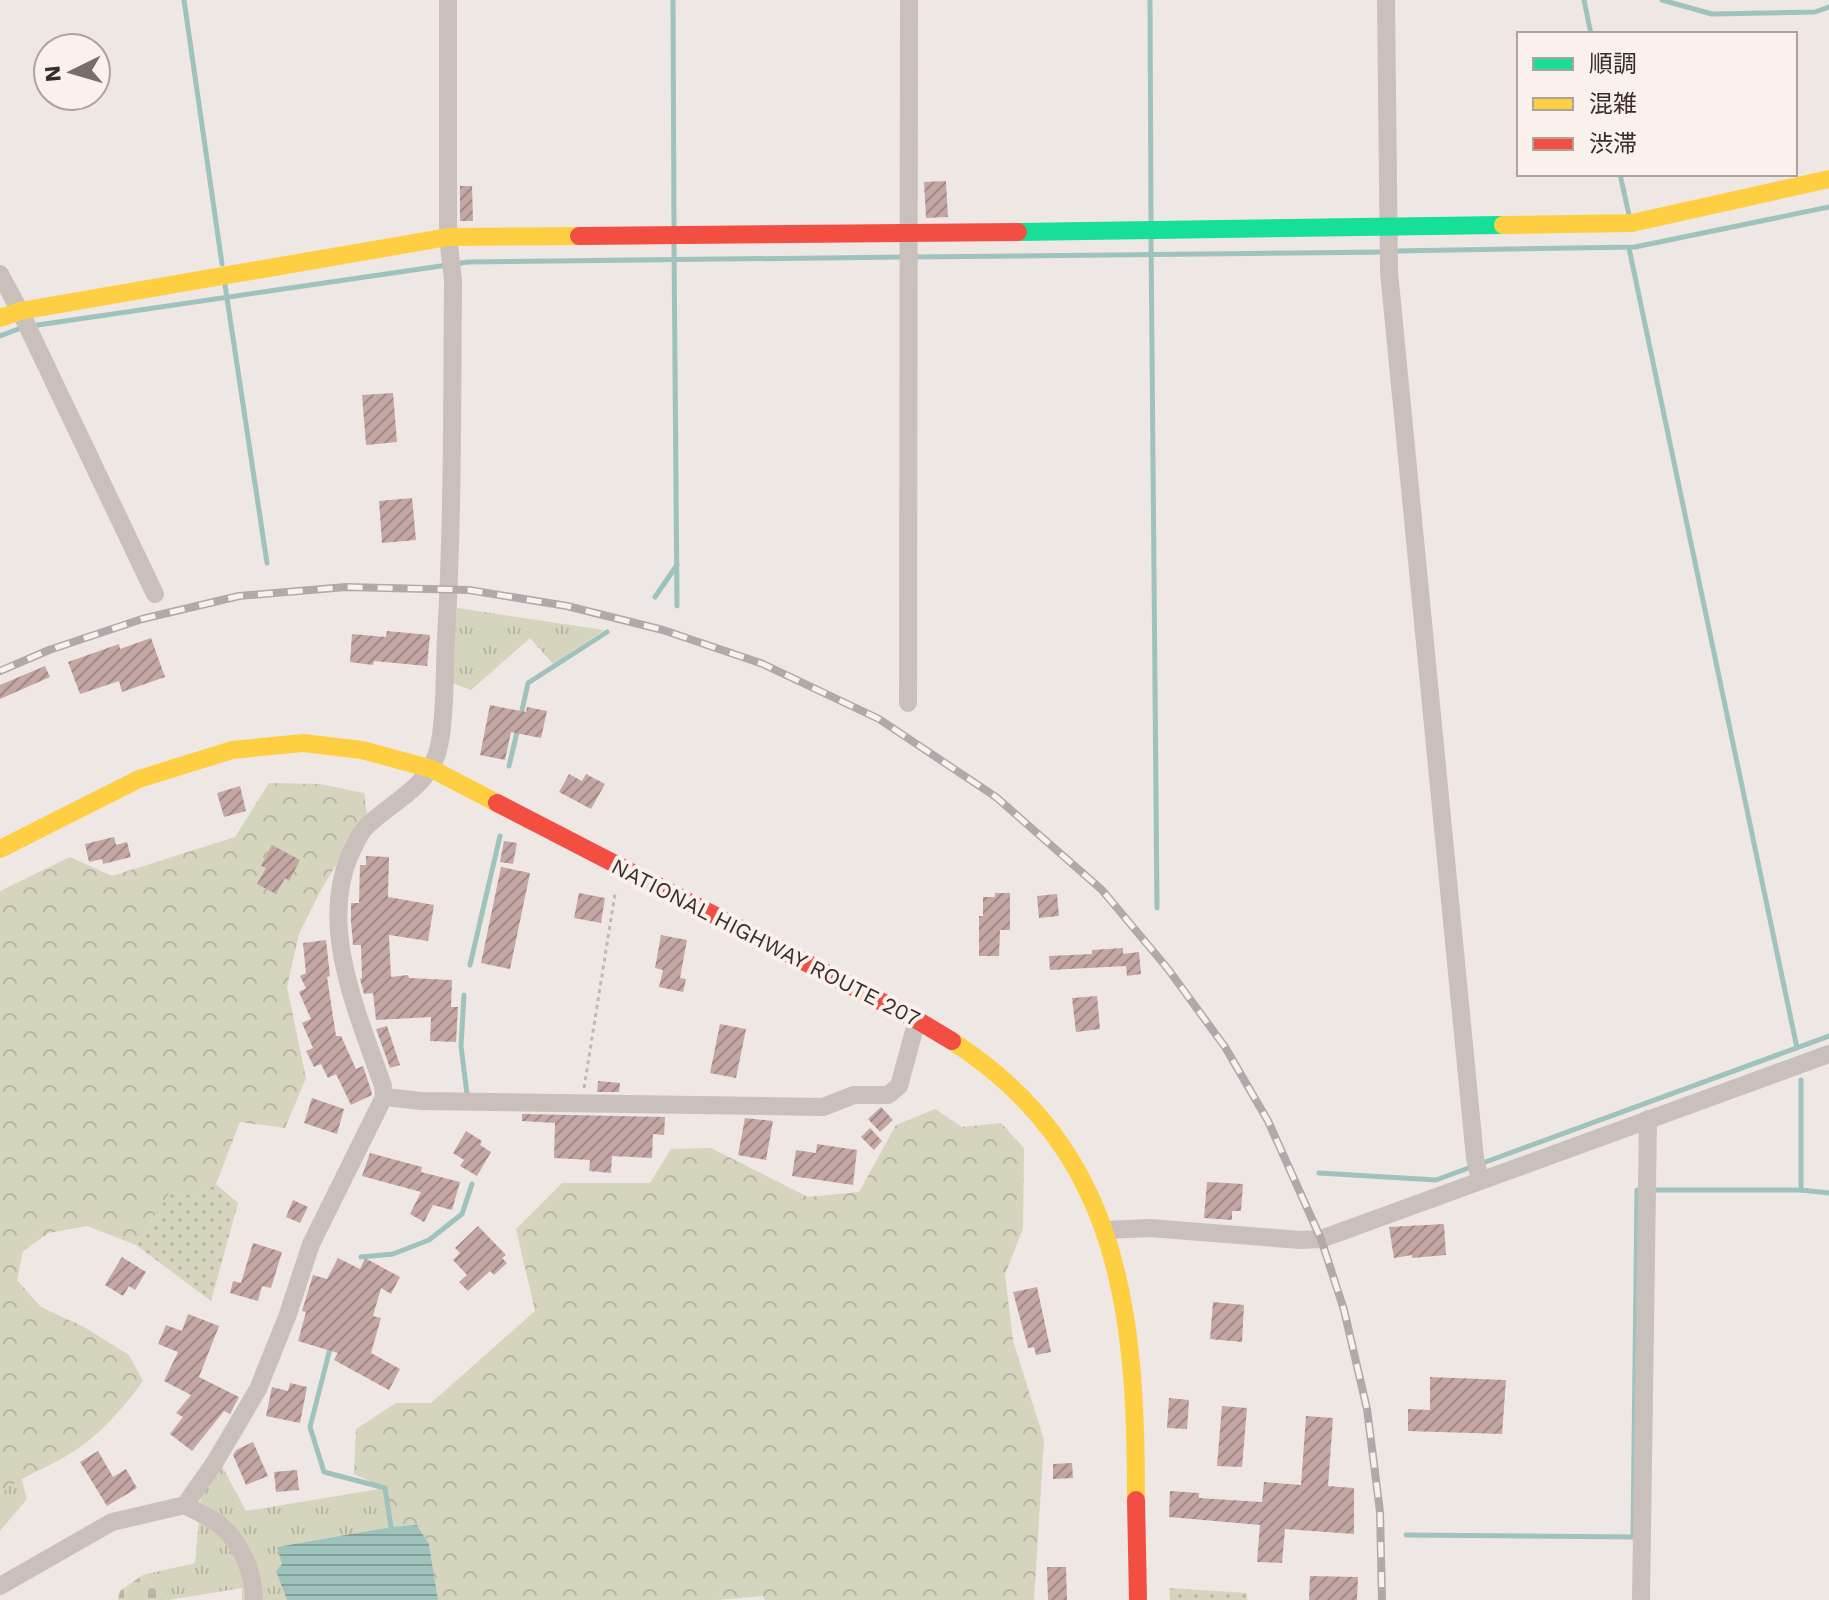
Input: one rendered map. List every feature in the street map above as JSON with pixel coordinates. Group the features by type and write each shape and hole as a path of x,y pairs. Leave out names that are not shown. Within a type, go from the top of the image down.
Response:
{"main road":[{"path":"0,318 25,322 450,255 909,241 1387,243 1632,223 1829,179"},
{"name":"NATIONAL HIGHWAY ROUTE 207","path":"0,849 139,779 232,750 303,743 362,750 432,769 917,1020 962,1047 1007,1082 1045,1122 1075,1168 1106,1230 1124,1297 1133,1378 1138,1600"}],"street":[{"path":"0,1586 112,1522 185,1505 215,1462 258,1389 287,1317 311,1244 384,1097 347,977 340,913 342,876 366,827 399,803 432,769 440,742 449,590 448,0"},
{"path":"908,703 909,0"},
{"path":"1386,0 1387,243 1478,1170"},
{"path":"0,274 155,594"},
{"path":"384,1097 422,1101 823,1107 854,1095 888,1095 899,1086 917,1020"},
{"path":"1106,1230 1150,1228 1321,1239 1478,1170 1648,1119 1829,1054"},
{"path":"1641,1600 1648,1119"},
{"path":"185,1505 220,1525 241,1550 254,1583 254,1600"}],"path":[{"path":"581,1103 615,893"}],"green space":[{"path":"457,608 604,630 553,664 530,638 471,690 450,682"},
{"path":"269,783 320,784 364,793 367,813 299,934 287,987 306,1078 285,1128 240,1122 216,1184 199,1196 170,1192 136,1245 87,1226 49,1233 23,1251 17,1280 41,1307 84,1327 129,1355 143,1381 116,1414 85,1443 0,1493 0,891 70,857 112,876 235,837"},
{"path":"935,1109 962,1127 1001,1123 1024,1148 1023,1228 1005,1275 1013,1340 1044,1440 1034,1600 765,1600 763,1596 717,1600 438,1600 429,1544 417,1525 391,1527 385,1488 354,1474 356,1429 396,1403 431,1403 535,1311 516,1229 562,1183 650,1183 671,1149 711,1148 808,1197 859,1192 896,1125"},
{"path":"216,1184 238,1203 211,1301 136,1245 170,1192 199,1196"},
{"path":"222,1466 246,1511 385,1488 391,1527 277,1547 283,1564 277,1571 287,1600 242,1600 242,1588 168,1600 143,1575 195,1563 201,1497"},
{"path":"21,1477 27,1499 0,1531 0,1493"},
{"path":"143,1575 168,1600 118,1600 120,1591"},
{"path":"1169,1588 1247,1593 1247,1600 1170,1600"}],"water":[{"path":"417,1525 429,1544 438,1600 287,1600 276,1571 282,1564 277,1547"}],"building":[{"path":"946,181 948,217 926,218 924,182"},
{"path":"460,186 472,186 473,221 460,221"},
{"path":"393,393 397,442 366,445 362,395"},
{"path":"412,498 416,540 382,543 379,501"},
{"path":"387,631 430,635 427,666 350,662 352,634 386,637"},
{"path":"151,638 165,677 122,692 119,681 80,694 68,662 119,644 120,649"},
{"path":"45,666 50,677 0,699 0,685"},
{"path":"490,705 526,712 527,707 547,711 541,738 511,732 505,760 480,755"},
{"path":"569,774 582,781 586,774 605,784 591,809 559,792"},
{"path":"240,786 246,811 224,817 217,793"},
{"path":"114,837 116,845 127,842 131,857 103,864 102,859 89,862 85,844"},
{"path":"504,841 517,843 513,864 500,862"},
{"path":"272,845 300,860 289,881 285,878 276,894 257,884 266,868 261,866"},
{"path":"366,856 389,857 388,897 434,905 428,941 389,935 391,977 408,975 409,978 452,980 451,1007 458,1007 456,1042 430,1041 431,1017 376,1020 373,993 364,994 360,979 361,945 353,945 351,921 351,903 359,903 360,865 366,865"},
{"path":"501,867 530,873 510,969 481,963"},
{"path":"579,893 605,898 601,923 574,918"},
{"path":"995,893 1010,893 1010,930 1000,930 999,956 979,956 979,916 983,916 983,897 995,897"},
{"path":"1057,894 1059,916 1039,918 1037,896"},
{"path":"661,935 687,940 680,978 686,979 683,992 659,987 663,970 655,968"},
{"path":"326,940 330,976 327,977 336,1036 341,1036 356,1069 363,1066 372,1095 351,1105 336,1074 328,1078 321,1064 314,1067 306,1051 313,1048 302,1023 311,1019 299,992 306,988 300,976 306,973 303,943"},
{"path":"1123,948 1123,954 1139,952 1141,974 1127,976 1126,966 1050,970 1049,956 1092,954 1092,950"},
{"path":"1097,996 1100,1029 1076,1032 1072,998"},
{"path":"720,1024 746,1029 736,1078 710,1073"},
{"path":"387,1026 400,1065 390,1068 376,1029"},
{"path":"598,1081 620,1083 619,1092 597,1092"},
{"path":"312,1098 344,1109 337,1134 304,1123"},
{"path":"881,1107 893,1120 880,1132 868,1119"},
{"path":"522,1114 665,1117 664,1135 653,1134 652,1158 612,1156 611,1173 589,1171 590,1160 554,1158 555,1123 522,1121"},
{"path":"745,1118 773,1121 766,1160 738,1155"},
{"path":"870,1128 882,1141 874,1150 861,1137"},
{"path":"466,1131 482,1141 480,1145 491,1152 477,1176 460,1166 464,1160 453,1153"},
{"path":"817,1144 857,1150 853,1185 792,1176 796,1150 816,1153"},
{"path":"370,1153 422,1167 421,1172 460,1182 452,1210 433,1205 424,1222 410,1214 421,1192 362,1176"},
{"path":"1207,1182 1243,1184 1241,1211 1232,1211 1232,1220 1204,1218"},
{"path":"293,1200 308,1207 300,1223 286,1217"},
{"path":"1444,1224 1446,1255 1394,1258 1389,1227"},
{"path":"478,1226 506,1255 502,1258 507,1263 494,1275 490,1271 468,1291 459,1282 467,1275 453,1260 460,1253 455,1248"},
{"path":"253,1243 282,1252 271,1288 262,1286 258,1301 230,1293 233,1281 241,1283"},
{"path":"122,1257 146,1272 135,1290 129,1286 123,1296 105,1285"},
{"path":"338,1258 360,1269 365,1258 400,1277 391,1294 381,1288 373,1316 381,1318 371,1353 400,1369 389,1390 334,1360 338,1353 298,1341 306,1312 302,1311 313,1275 327,1279"},
{"path":"1037,1287 1051,1352 1036,1355 1034,1347 1028,1348 1013,1292"},
{"path":"1213,1302 1244,1305 1242,1342 1210,1339"},
{"path":"188,1314 219,1326 199,1377 239,1397 230,1414 224,1411 192,1451 170,1434 183,1417 176,1413 191,1395 164,1381 178,1352 158,1344 166,1325 182,1331"},
{"path":"1430,1377 1506,1380 1502,1434 1408,1431 1408,1409 1430,1410"},
{"path":"290,1383 307,1387 300,1423 266,1416 272,1387 288,1391"},
{"path":"1169,1398 1189,1400 1187,1429 1167,1428"},
{"path":"1222,1406 1247,1408 1242,1467 1217,1466"},
{"path":"1306,1416 1333,1418 1328,1486 1354,1488 1354,1534 1285,1529 1282,1563 1257,1562 1260,1525 1169,1517 1170,1491 1199,1493 1199,1498 1262,1502 1264,1482 1301,1485"},
{"path":"253,1442 268,1476 246,1485 233,1455 236,1450"},
{"path":"98,1451 113,1477 126,1469 137,1488 107,1506 80,1462"},
{"path":"1072,1463 1073,1478 1053,1479 1053,1464"},
{"path":"297,1470 299,1490 276,1492 274,1472"},
{"path":"1047,1567 1066,1567 1067,1600 1048,1600"},
{"path":"1310,1576 1358,1577 1357,1600 1309,1600"}],"waterway":[{"path":"184,0 222,264"},
{"path":"673,0 674,227"},
{"path":"1150,0 1151,221"},
{"path":"1584,0 1591,32"},
{"path":"1662,0 1712,14 1815,12 1829,7"},
{"path":"1620,176 1629,215"},
{"path":"1394,251 1635,247 1829,207"},
{"path":"1151,237 1157,908"},
{"path":"674,244 677,606"},
{"path":"1629,248 1797,1048"},
{"path":"914,257 1384,252"},
{"path":"31,326 468,262 904,257"},
{"path":"225,285 267,563"},
{"path":"0,336 21,328"},
{"path":"655,597 677,565"},
{"path":"521,715 528,683 607,632"},
{"path":"509,766 518,728"},
{"path":"470,965 500,836"},
{"path":"464,995 461,1046 467,1094"},
{"path":"1480,1164 1829,1036"},
{"path":"1801,1080 1801,1190 1829,1193"},
{"path":"1319,1173 1436,1180 1471,1167"},
{"path":"361,1257 393,1254 429,1240 462,1214 472,1184"},
{"path":"1406,1535 1633,1537 1637,1190"},
{"path":"1655,1190 1801,1190"},
{"path":"331,1345 310,1427 324,1472 385,1488 391,1527"}],"railway":[{"path":"0,671 49,650 142,619 239,596 346,587 469,590 567,606 663,630 763,664 879,719 996,797 1102,890 1168,969 1225,1047 1268,1121 1321,1239 1344,1310 1367,1409 1380,1512 1382,1600"}],"traffic: fast":[{"path":"1018,232 1503,225"}],"traffic: slow":[{"path":"1503,225 1632,223 1829,179"},
{"path":"0,318 20,311 448,237 579,236"},
{"path":"0,849 139,779 232,750 303,743 362,750 432,769 497,803"},
{"path":"952,1041 1009,1085 1052,1133 1085,1186 1108,1242 1123,1302 1131,1365 1136,1500"}],"traffic: jam":[{"path":"579,236 1018,232"},
{"path":"497,803 952,1041"},
{"path":"1136,1500 1138,1600"}]}
